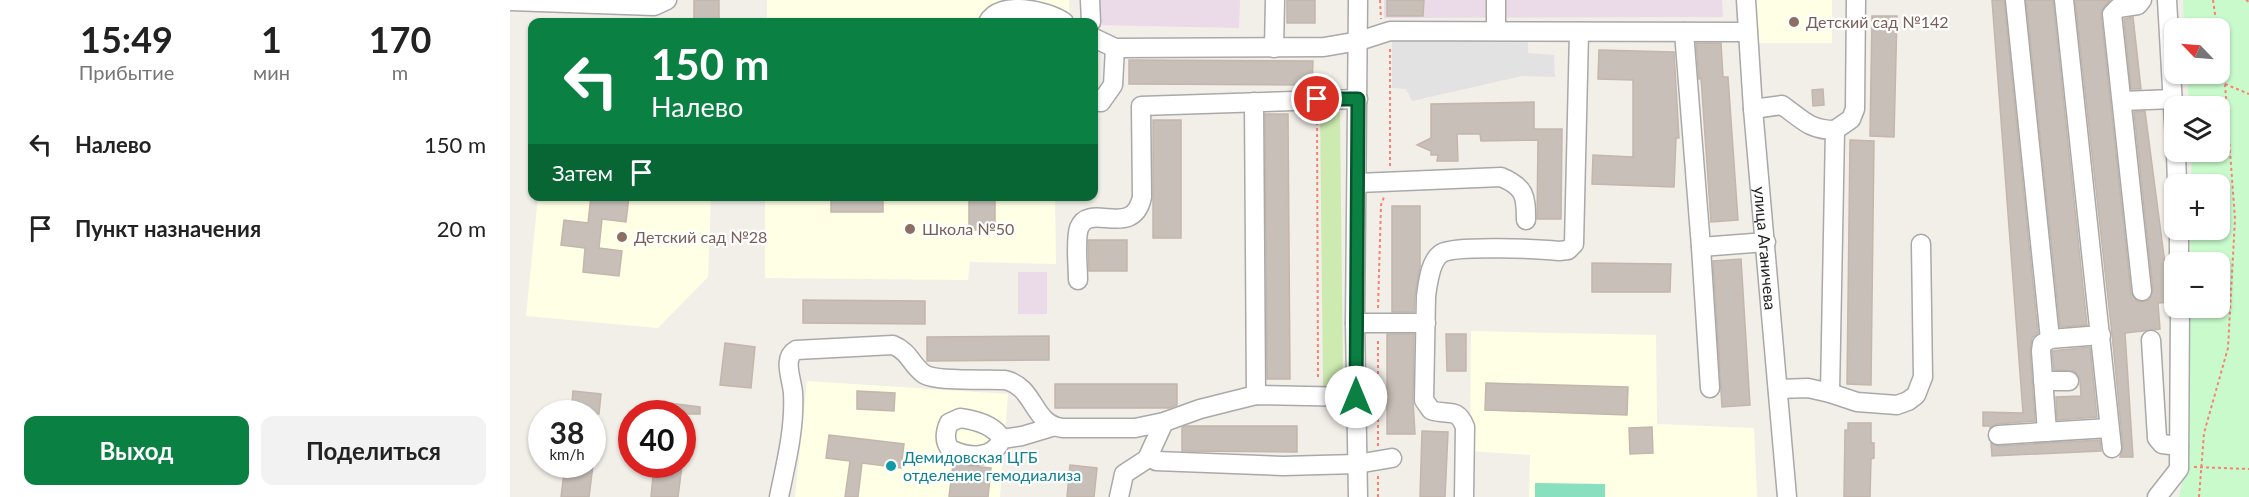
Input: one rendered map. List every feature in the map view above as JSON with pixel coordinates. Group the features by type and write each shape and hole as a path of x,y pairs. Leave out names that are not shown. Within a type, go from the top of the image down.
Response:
{"street":[{"path":"510,1 654,6 667,0"},
{"path":"1090,0 1091,18"},
{"path":"1274,48 1275,0"},
{"path":"1358,0 1355,323 1358,497"},
{"path":"1496,0 1496,30"},
{"name":"улица Аганичева","path":"1746,0 1753,109 1787,497"},
{"path":"1753,109 1782,105 1808,124 1823,130 1835,130 1851,118 1855,109 1856,0"},
{"path":"2014,0 2050,339"},
{"path":"2064,0 2112,448"},
{"path":"2142,0 2138,5 2118,8 2112,14 2142,291"},
{"path":"2167,0 2173,96"},
{"path":"990,18 999,9 1023,7 1046,12 1057,18"},
{"path":"1098,40 1114,48 1274,48 1324,47 1359,41 1390,31 1747,32"},
{"path":"1464,497 1465,427 1463,421 1454,412 1431,410 1424,400 1426,296 1429,279 1436,259 1441,253 1450,250 1502,248 1559,251 1568,250 1575,244 1579,32"},
{"path":"1684,32 1710,388"},
{"path":"1098,102 1101,102 1113,85 1114,48"},
{"path":"1078,280 1078,231 1082,223 1089,218 1126,219 1132,216 1140,206 1142,197 1141,106 1358,99"},
{"path":"2123,101 2164,99"},
{"path":"1254,102 1256,395"},
{"path":"1830,393 1835,130"},
{"path":"1358,183 1501,177 1521,188 1525,201 1526,220"},
{"path":"1701,248 1766,242"},
{"path":"1778,388 1808,388 1857,402 1898,405 1916,395 1923,377 1921,243"},
{"path":"2157,497 2179,469 2180,318"},
{"path":"1355,323 1425,323"},
{"path":"2047,432 2040,351 2042,344 2050,339 2101,335"},
{"path":"2151,340 2157,438 2164,445 2179,446"},
{"path":"779,497 791,439 794,406 788,356 796,350 893,345 903,350 916,367 932,378 1016,382 1028,394 1043,419 1052,427"},
{"path":"2043,381 2069,381"},
{"path":"1002,439 1052,427 1135,428 1164,422 1200,409 1256,395 1356,397"},
{"path":"1119,497 1124,474 1147,459 1164,422"},
{"path":"1998,435 2109,428"},
{"path":"1156,461 1283,466 1357,464 1385,460"}],"path":[{"path":"1378,497 1385,460 1378,323 1381,205 1390,182 1390,31 1379,17 1380,0"},
{"path":"2213,0 2216,18"},
{"path":"2199,497 2204,433 2228,348 2235,219 2225,84 2249,94"},
{"path":"1317,99 1318,395"},
{"path":"2202,466 2249,469"}],"shaded area":[{"path":"767,0 1069,0 1070,18 767,18"},
{"path":"1095,0 1240,0 1239,28 1098,25 1098,18 1094,18"},
{"path":"1384,0 1722,0 1723,17 1384,18"},
{"name":"Детский сад №142","path":"1754,0 1832,0 1832,43 1756,43"},
{"path":"1392,39 1528,41 1528,53 1554,55 1555,77 1522,76 1412,101 1406,89 1392,88"},
{"name":"Детский сад №28","path":"538,201 711,201 708,277 658,328 526,316"},
{"name":"Школа №50","path":"765,201 1055,201 1056,264 970,262 968,280 765,278"},
{"path":"1018,272 1047,272 1047,314 1018,314"},
{"path":"1471,331 1656,335 1657,424 1754,428 1757,497 1529,497 1530,455 1470,451"},
{"path":"807,381 1008,394 1000,497 795,497"}],"green space":[{"path":"2183,0 2249,0 2249,497 2179,497 2187,461 2189,318 2230,318 2230,252 2190,252 2191,240 2230,240 2230,174 2191,174 2192,162 2230,162 2230,96 2188,96 2188,84 2230,84 2230,18 2184,18"},
{"path":"1340,112 1343,378 1338,384 1323,386 1320,113"},
{"path":"1535,483 1605,484 1605,497 1535,497"}],"building":[{"path":"694,0 719,0 719,18 694,18"},
{"path":"1287,0 1315,0 1315,23 1287,23"},
{"path":"1387,0 1424,0 1423,16 1387,16"},
{"path":"1992,0 2004,0 2038,333 2032,338 2030,352 2035,421 1997,424 1990,428 1990,426 1983,426 1983,412 2023,413"},
{"path":"2026,0 2053,0 2087,325 2060,327"},
{"path":"2075,0 2110,0 2101,15 2131,293 2137,301 2149,300 2153,290 2134,112 2145,111 2164,256 2164,302 2158,303 2160,329 2125,333 2133,457 2120,457 2123,447"},
{"path":"1872,16 1897,16 1894,137 1870,136"},
{"path":"2133,17 2141,89 2131,89 2124,19"},
{"path":"1696,43 1721,43 1723,77 1728,77 1738,220 1711,222 1701,78 1699,79"},
{"path":"1599,50 1674,52 1679,138 1676,138 1674,187 1592,184 1593,155 1633,157 1633,80 1598,79"},
{"path":"1129,60 1313,61 1312,85 1129,84"},
{"path":"1823,89 1824,105 1813,106 1812,90"},
{"path":"1534,102 1534,129 1562,129 1561,219 1537,219 1538,140 1481,141 1480,134 1457,134 1458,161 1437,161 1438,155 1431,155 1431,151 1417,145 1431,138 1431,104"},
{"path":"1265,114 1288,114 1290,379 1267,379"},
{"path":"1153,120 1181,120 1181,238 1153,238"},
{"path":"1850,140 1874,141 1871,385 1847,384"},
{"path":"590,201 628,201 626,222 602,219 599,248 622,251 619,276 583,272 585,248 561,245 564,220 588,223"},
{"path":"831,201 883,201 883,212 831,212"},
{"path":"969,201 995,201 995,230 969,230"},
{"path":"1392,206 1420,206 1420,267 1414,312 1392,312"},
{"path":"1088,240 1127,240 1127,271 1089,271"},
{"path":"1741,259 1750,405 1722,407 1713,261"},
{"path":"1592,263 1671,264 1670,292 1592,292"},
{"path":"803,300 925,301 925,324 803,323"},
{"path":"1387,334 1414,334 1415,434 1387,434"},
{"path":"1446,334 1466,334 1466,371 1447,371"},
{"path":"1049,336 1049,360 927,361 927,337"},
{"path":"725,343 755,347 751,388 720,385"},
{"path":"2090,347 2097,417 2057,420 2056,397 2081,396 2080,380 2074,371 2054,370 2052,351"},
{"path":"1486,383 1628,387 1627,415 1485,410"},
{"path":"1055,384 1177,384 1177,405 1169,408 1055,408"},
{"path":"573,391 601,394 600,400 572,400"},
{"path":"857,391 895,393 894,411 857,409"},
{"path":"696,406 700,407 700,414 696,414"},
{"path":"1848,423 1871,423 1874,458 1871,459 1870,497 1844,497 1845,430 1848,430"},
{"path":"1185,426 1297,426 1297,452 1182,451 1182,428"},
{"path":"1652,427 1653,453 1630,454 1629,428"},
{"path":"1422,431 1448,432 1445,497 1420,497"},
{"name":"Демидовская ЦГБ отделение гемодиализа","path":"829,435 904,444 901,468 862,463 858,497 845,497 850,461 826,458"},
{"path":"2100,440 2101,451 1992,456 1991,443 1999,446"},
{"path":"953,464 991,468 988,497 949,497"},
{"path":"1070,465 1097,468 1094,497 1067,497"},
{"path":"563,478 591,478 589,497 561,497"},
{"path":"653,478 680,478 678,497 651,497"}],"place":[{"name":"Детский сад №142","path":"1794,22"},
{"name":"Школа №50","path":"910,229"},
{"name":"Детский сад №28","path":"622,237"},
{"name":"Демидовская ЦГБ отделение гемодиализа","path":"891,466"}],"route":[{"path":"1317,99 1358,99 1356,397"}]}
